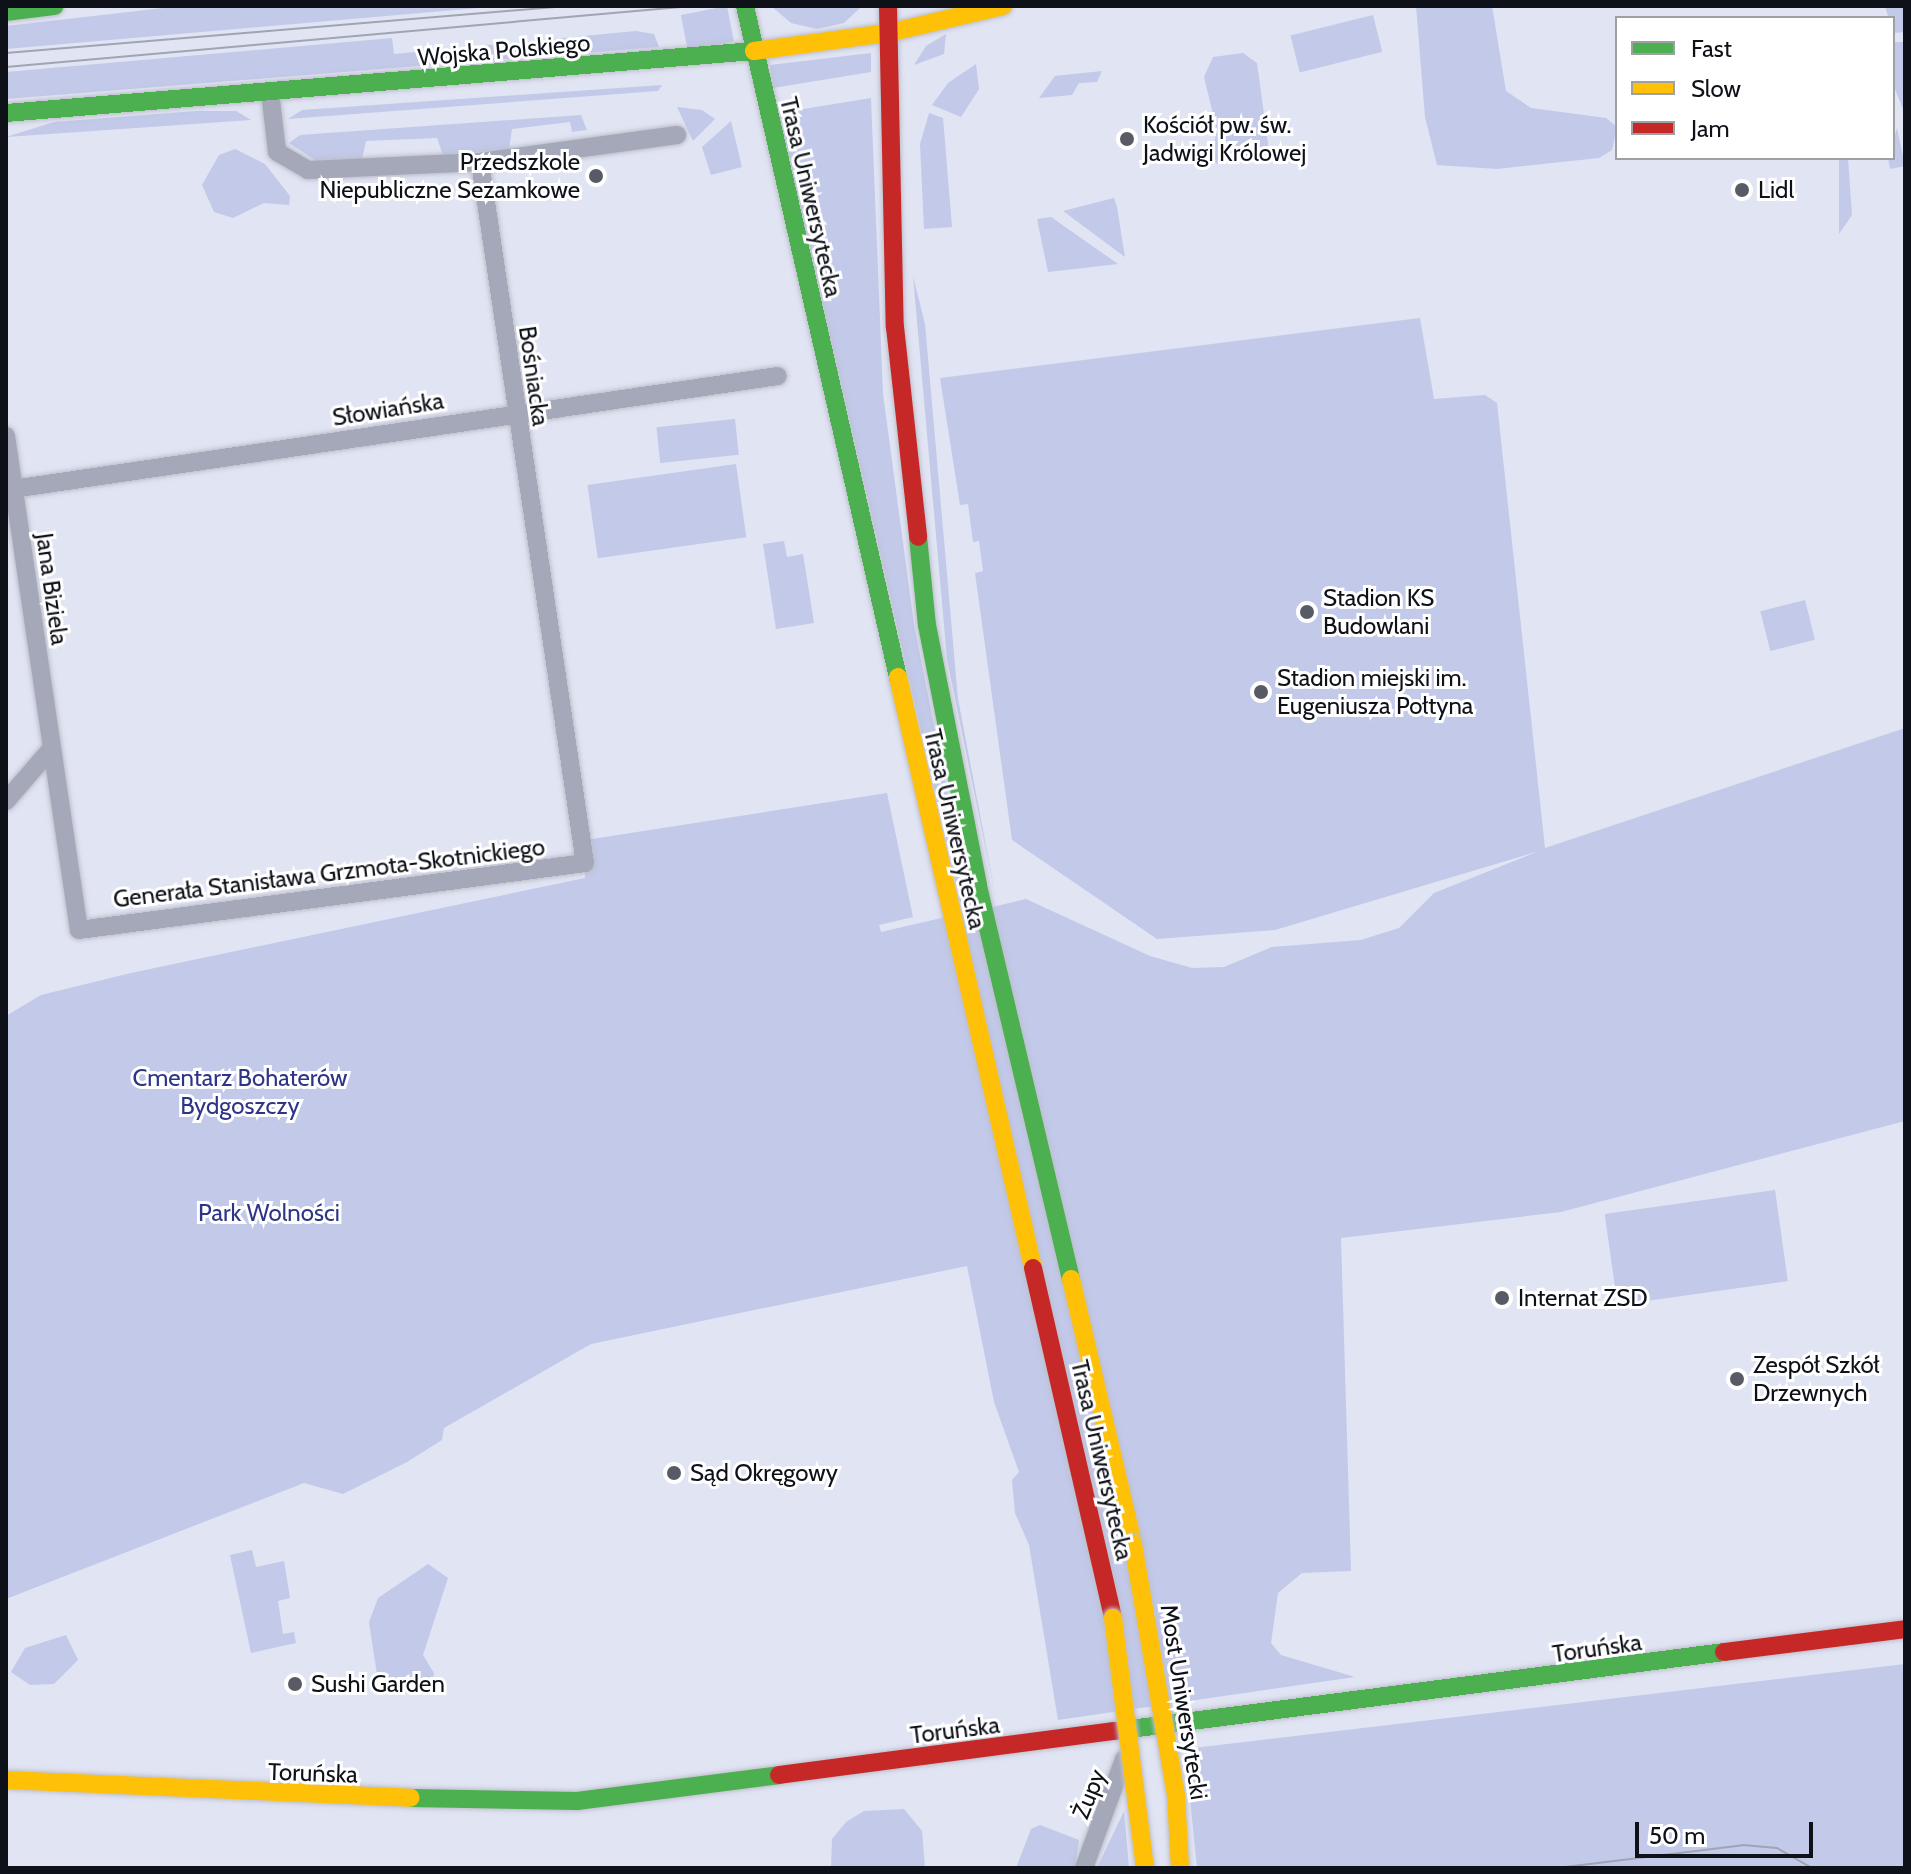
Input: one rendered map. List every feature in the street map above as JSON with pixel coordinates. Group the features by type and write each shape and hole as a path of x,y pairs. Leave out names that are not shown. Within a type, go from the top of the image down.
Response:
{"main road":[{"path":"6,12 55,6"},
{"name":"Trasa Uniwersytecka","path":"745,6 752,51 1113,1618 1145,1868"},
{"name":"Trasa Uniwersytecka","path":"888,6 895,327 927,625 1018,1052 1133,1544"},
{"name":"Wojska Polskiego","path":"6,113 752,51 888,33 1003,6"},
{"name":"Most Uniwersytecki","path":"1133,1544 1158,1678 1180,1868"},
{"name":"Toruńska","path":"6,1780 264,1796 577,1801 1122,1735 1905,1629"}],"street":[{"path":"270,92 274,142 294,167 480,162 677,135"},
{"name":"Bośniacka","path":"480,162 515,414 585,863"},
{"name":"Słowiańska","path":"10,490 778,376"},
{"name":"Jana Biziela","path":"6,436 10,490 79,930"},
{"path":"6,801 51,749"},
{"name":"Generała Stanisława Grzmota-Skotnickiego","path":"79,930 585,863"},
{"name":"Żupy","path":"1084,1868 1126,1768 1122,1735"}],"green space":[{"path":"181,6 501,6 6,49 6,26"},
{"path":"727,6 734,41 688,50 681,15"},
{"path":"771,6 862,6 844,23 817,29 791,23"},
{"path":"1416,6 1492,6 1506,91 1531,108 1606,118 1615,125 1615,136 1612,150 1599,158 1497,169 1437,165 1425,117"},
{"path":"1885,6 1905,6 1905,32 1895,33 1895,16 1888,16"},
{"path":"1373,15 1382,52 1300,72 1291,36"},
{"path":"636,31 654,34 659,47 6,99 6,72 392,38 394,54"},
{"path":"946,34 944,54 914,65 926,46"},
{"path":"1895,42 1905,42 1905,114 1895,89"},
{"path":"871,53 871,72 773,88 770,65"},
{"path":"1243,53 1257,63 1269,151 1217,164 1210,161 1217,130 1204,77 1213,57"},
{"path":"976,64 979,89 961,117 932,105 948,83"},
{"path":"1102,71 1097,82 1079,83 1072,95 1039,98 1055,76"},
{"path":"662,85 658,91 288,119 302,110"},
{"name":"Park Wolności","path":"871,98 883,394 914,624 971,912 1026,899 1150,956 1192,968 1224,967 1272,947 1361,940 1399,928 1434,893 1539,851 1275,930 1157,939 1012,840 975,573 983,571 979,541 973,542 968,504 960,505 940,378 1420,318 1434,399 1485,395 1497,403 1545,848 1905,728 1905,1121 1561,1212 1341,1238 1351,1571 1302,1573 1278,1593 1271,1643 1281,1655 1355,1677 1058,1720 1029,1545 1015,1513 1012,1480 1019,1472 994,1402 967,1266 591,1344 444,1428 442,1440 407,1462 343,1494 304,1483 6,1599 6,1016 41,995 131,973 585,878 582,844 592,839 887,793 913,917 879,925 881,932 963,913 779,113"},
{"path":"677,107 702,110 715,119 693,141"},
{"path":"196,111 236,111 251,120 6,137 54,122"},
{"path":"929,113 943,118 952,227 924,229 920,144"},
{"path":"581,115 587,130 572,132 570,122 512,129 509,149 443,155 437,138 366,141 362,159 315,160 289,143 300,135"},
{"path":"731,121 742,167 711,175 702,147"},
{"path":"1897,128 1905,166 1890,169 1888,160 1895,160"},
{"path":"235,149 265,164 290,196 289,205 264,203 233,218 214,212 202,185 219,155"},
{"path":"1839,160 1848,160 1852,215 1839,234"},
{"path":"1114,198 1117,207 1125,257 1063,211"},
{"path":"1051,217 1118,264 1048,272 1037,219"},
{"path":"913,276 925,324 958,699 996,899 947,659"},
{"path":"735,419 739,455 660,463 656,427"},
{"path":"736,464 746,537 598,558 587,485"},
{"path":"784,541 787,557 803,554 814,623 776,629 763,544"},
{"path":"1805,600 1815,640 1770,651 1760,611"},
{"path":"1775,1190 1788,1281 1617,1305 1605,1214"},
{"path":"252,1550 256,1567 284,1561 290,1598 278,1601 283,1634 294,1632 296,1643 251,1653 230,1555"},
{"path":"428,1564 448,1578 423,1655 434,1673 430,1693 391,1694 378,1681 369,1622 378,1598"},
{"path":"66,1635 78,1660 54,1684 30,1685 11,1672 25,1648"},
{"path":"1905,1664 1905,1868 1197,1868 1185,1749"},
{"path":"904,1809 922,1831 925,1868 831,1868 832,1839 846,1822 864,1811"},
{"path":"1124,1811 1129,1868 1097,1868"},
{"path":"1040,1825 1079,1840 1075,1868 1016,1868 1031,1829"}],"tram line":[{"path":"6,53 567,6"},
{"path":"6,67 692,6"},
{"path":"1557,1868 1743,1845 1777,1848 1812,1868"}],"traffic: fast":[{"path":"6,12 55,6"},
{"path":"745,6 898,677"},
{"path":"6,113 754,51"},
{"path":"918,537 927,625 978,886 1071,1279"},
{"path":"1115,1731 1724,1652"},
{"path":"411,1798 577,1801 779,1775"}],"traffic: slow":[{"path":"754,51 888,33 1003,6"},
{"path":"898,677 1033,1268"},
{"path":"1071,1279 1133,1544"},
{"path":"1133,1544 1176,1796 1180,1868"},
{"path":"1113,1618 1145,1868"},
{"path":"6,1780 411,1798"}],"traffic: jam":[{"path":"888,6 895,327 918,537"},
{"path":"1033,1268 1113,1618"},
{"path":"1724,1652 1905,1629"},
{"path":"779,1775 1115,1731"}],"place":[{"name":"Kościół pw. św. Jadwigi Królowej","path":"1127,139"},
{"name":"Przedszkole Niepubliczne Sezamkowe","path":"596,176"},
{"name":"Lidl","path":"1742,190"},
{"name":"Stadion KS Budowlani","path":"1307,612"},
{"name":"Stadion miejski im. Eugeniusza Połtyna","path":"1261,692"},
{"name":"Internat ZSD","path":"1502,1298"},
{"name":"Zespół Szkół Drzewnych","path":"1737,1379"},
{"name":"Sąd Okręgowy","path":"674,1473"},
{"name":"Sushi Garden","path":"295,1684"}],"park label":[{"name":"Cmentarz Bohaterów Bydgoszczy","path":"240,1092"}]}
